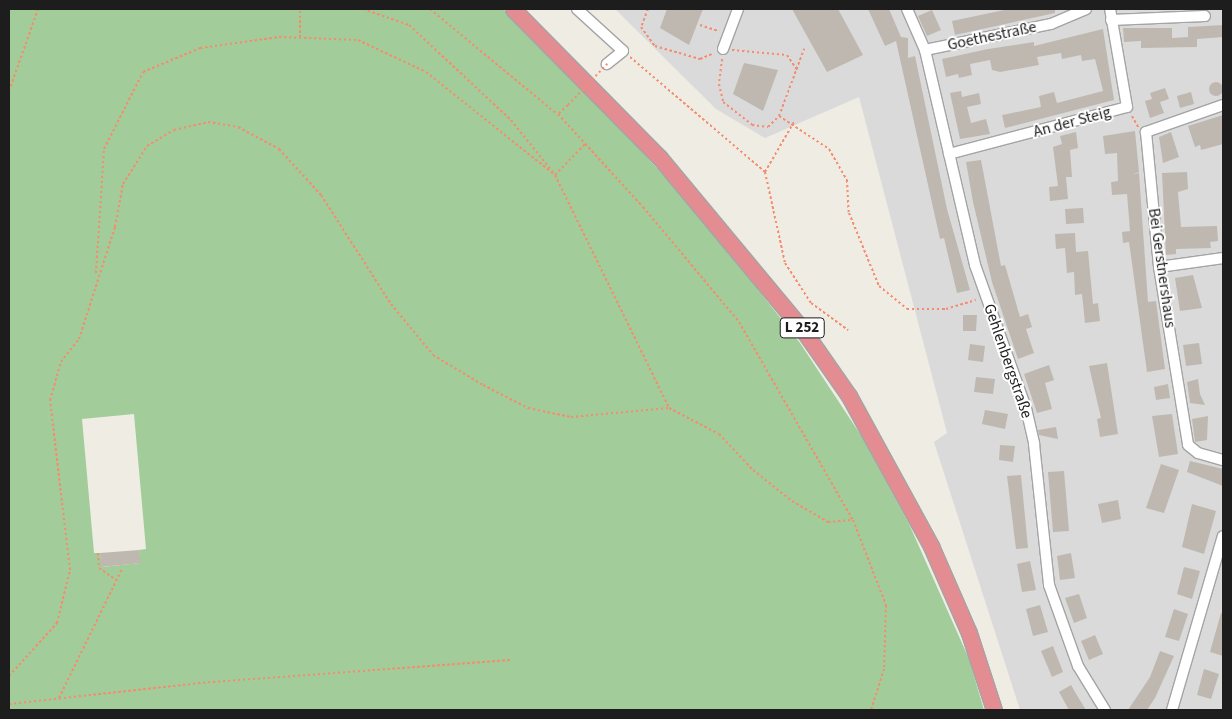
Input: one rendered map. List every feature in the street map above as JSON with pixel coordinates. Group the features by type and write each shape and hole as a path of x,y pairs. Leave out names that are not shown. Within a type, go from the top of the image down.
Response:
{"highway":[{"name":"L 252","path":"513,9 660,158 808,337 853,404 931,546 969,633 994,710"}],"street":[{"path":"577,9 623,51 607,64"},
{"path":"723,49 738,9"},
{"name":"Gehlenbergstraße","path":"907,9 925,50 949,154 986,297 1034,444 1049,585 1078,666 1105,710"},
{"name":"Goethestraße","path":"925,50 1051,24 1086,9"},
{"name":"An der Steig","path":"949,154 1127,108 1110,9"},
{"path":"1111,20 1205,16"},
{"name":"Bei Gerstnershaus","path":"1223,105 1146,132 1159,267 1188,445 1198,453 1223,460"},
{"path":"1159,267 1223,258"},
{"path":"1172,710 1223,536"}],"path":[{"path":"9,92 38,9"},
{"path":"300,9 300,38"},
{"path":"363,9 409,25 511,120 555,175 669,408"},
{"path":"430,9 558,114 739,322 853,520 886,605 884,670 871,710"},
{"path":"648,9 642,27 655,46 700,59 723,49 787,55 797,70"},
{"path":"700,25 729,34"},
{"path":"96,276 104,149 143,72 200,48 300,38 358,40 426,72 555,175"},
{"path":"723,49 719,84 723,102 759,128 768,127 778,116 804,49"},
{"path":"623,51 765,172 785,263 811,303 848,330"},
{"path":"558,114 607,64"},
{"path":"1131,114 1135,125"},
{"path":"778,116 794,122 829,149 847,180 849,213 879,286 907,309 946,309 986,297"},
{"path":"9,676 56,623 70,570 50,400 61,362 79,339 96,276 115,227 123,184 146,146 174,130 208,122 238,127 279,149 321,195 391,304 433,354 528,408 571,417 669,408 719,434 753,470 792,501 828,522 853,520"},
{"path":"765,172 794,122"},
{"path":"555,175 585,144"},
{"path":"98,553 99,568 116,580"},
{"path":"59,698 122,569"},
{"path":"9,704 59,698 510,660"}],"shaded area":[{"path":"615,9 1223,9 1223,710 1020,710 934,442 947,433 859,97 765,138 716,109"}],"green space":[{"path":"9,9 503,9 578,81 701,217 800,343 862,437 909,524 969,659 984,710 9,710","holes":["134,414 146,549 139,550 140,563 102,567 100,553 94,553 82,419"]}],"building":[{"path":"667,9 703,9 689,45 660,28"},
{"path":"792,9 838,9 863,55 827,72"},
{"path":"868,9 889,9 901,37 908,38 908,58 915,56 947,209 970,290 957,293 944,238 940,239 896,41 885,46"},
{"path":"1009,9 1055,9 1055,13 955,35 952,21"},
{"path":"932,10 941,30 927,36 918,16"},
{"path":"1223,25 1223,37 1197,39 1197,47 1141,48 1141,41 1124,42 1123,28 1172,28 1172,38 1188,37 1188,27"},
{"path":"1103,29 1114,100 1005,128 1002,115 1041,107 1039,96 1054,92 1057,103 1103,91 1095,59 1082,61 1081,55 1062,59 1061,53 1037,57 1039,65 1000,72 992,70 990,60 970,64 972,75 959,78 958,74 946,77 942,59 1034,42 1034,46"},
{"path":"744,63 778,70 763,111 733,94"},
{"path":"1213,82 1219,82 1223,89 1219,96 1213,96 1209,92 1209,86"},
{"path":"1165,88 1169,99 1160,102 1164,113 1150,118 1145,101 1152,99 1150,93"},
{"path":"961,91 962,97 979,93 981,104 967,107 971,123 986,119 990,134 960,139 950,93"},
{"path":"1191,92 1194,104 1180,108 1177,96"},
{"path":"1223,115 1223,144 1201,150 1200,145 1195,147 1188,126"},
{"path":"1135,131 1139,172 1133,174 1139,173 1148,302 1156,301 1165,369 1147,372 1129,242 1123,243 1122,232 1130,231 1127,194 1112,195 1111,182 1118,181 1117,153 1105,154 1103,136"},
{"path":"1076,132 1078,148 1070,150 1072,177 1066,177 1068,199 1050,201 1049,187 1058,186 1053,147 1062,144 1060,136"},
{"path":"1171,132 1179,157 1163,163 1159,137"},
{"path":"981,160 1001,266 1005,265 1020,317 1028,314 1032,327 1026,329 1034,353 1018,359 992,282 973,202 966,162"},
{"path":"1187,172 1188,189 1178,192 1181,227 1217,226 1218,241 1210,242 1211,248 1176,249 1176,254 1166,255 1162,173"},
{"path":"1083,208 1084,223 1066,224 1065,209"},
{"path":"1075,233 1076,252 1088,251 1093,304 1098,303 1100,321 1085,323 1082,294 1075,295 1074,272 1067,273 1065,248 1056,249 1055,234"},
{"path":"1193,275 1202,308 1180,311 1175,278"},
{"path":"963,315 977,315 976,331 963,331"},
{"path":"1199,343 1202,364 1186,366 1183,345"},
{"path":"970,344 985,346 983,362 968,360"},
{"path":"1107,363 1118,434 1100,437 1097,419 1101,418 1089,366"},
{"path":"1049,365 1054,380 1045,383 1052,409 1037,413 1024,374"},
{"path":"976,377 995,379 993,394 974,392"},
{"path":"1198,379 1200,394 1205,405 1190,403 1187,382"},
{"path":"1168,384 1170,398 1156,400 1154,387"},
{"path":"985,410 1008,414 1005,429 982,424"},
{"path":"1172,414 1178,454 1159,457 1152,416"},
{"path":"1208,416 1207,440 1195,442 1192,419"},
{"path":"1056,427 1058,439 1039,435 1038,430"},
{"path":"1000,445 1015,446 1013,462 999,460"},
{"path":"1190,461 1223,469 1223,486 1187,472"},
{"path":"1161,464 1179,470 1164,513 1146,508"},
{"path":"1064,471 1069,531 1053,532 1048,472"},
{"path":"1021,475 1028,548 1016,549 1007,476"},
{"path":"1118,500 1121,519 1102,523 1098,504"},
{"path":"1192,504 1216,511 1204,554 1182,547"},
{"path":"139,550 141,563 101,567 100,553"},
{"path":"1071,553 1075,578 1060,580 1057,556"},
{"path":"1030,561 1036,590 1022,592 1017,564"},
{"path":"1184,567 1200,571 1192,599 1177,594"},
{"path":"1079,594 1087,618 1074,623 1065,598"},
{"path":"1040,605 1048,632 1033,636 1026,609"},
{"path":"1174,609 1188,614 1179,641 1165,637"},
{"path":"1221,613 1223,614 1223,656 1210,652"},
{"path":"1095,635 1103,654 1089,660 1081,641"},
{"path":"1053,646 1063,672 1052,677 1041,651"},
{"path":"1160,651 1174,656 1155,698 1147,710 1128,710 1150,677"},
{"path":"1204,669 1219,674 1211,699 1197,695"},
{"path":"1071,685 1086,710 1069,710 1059,692"}]}
